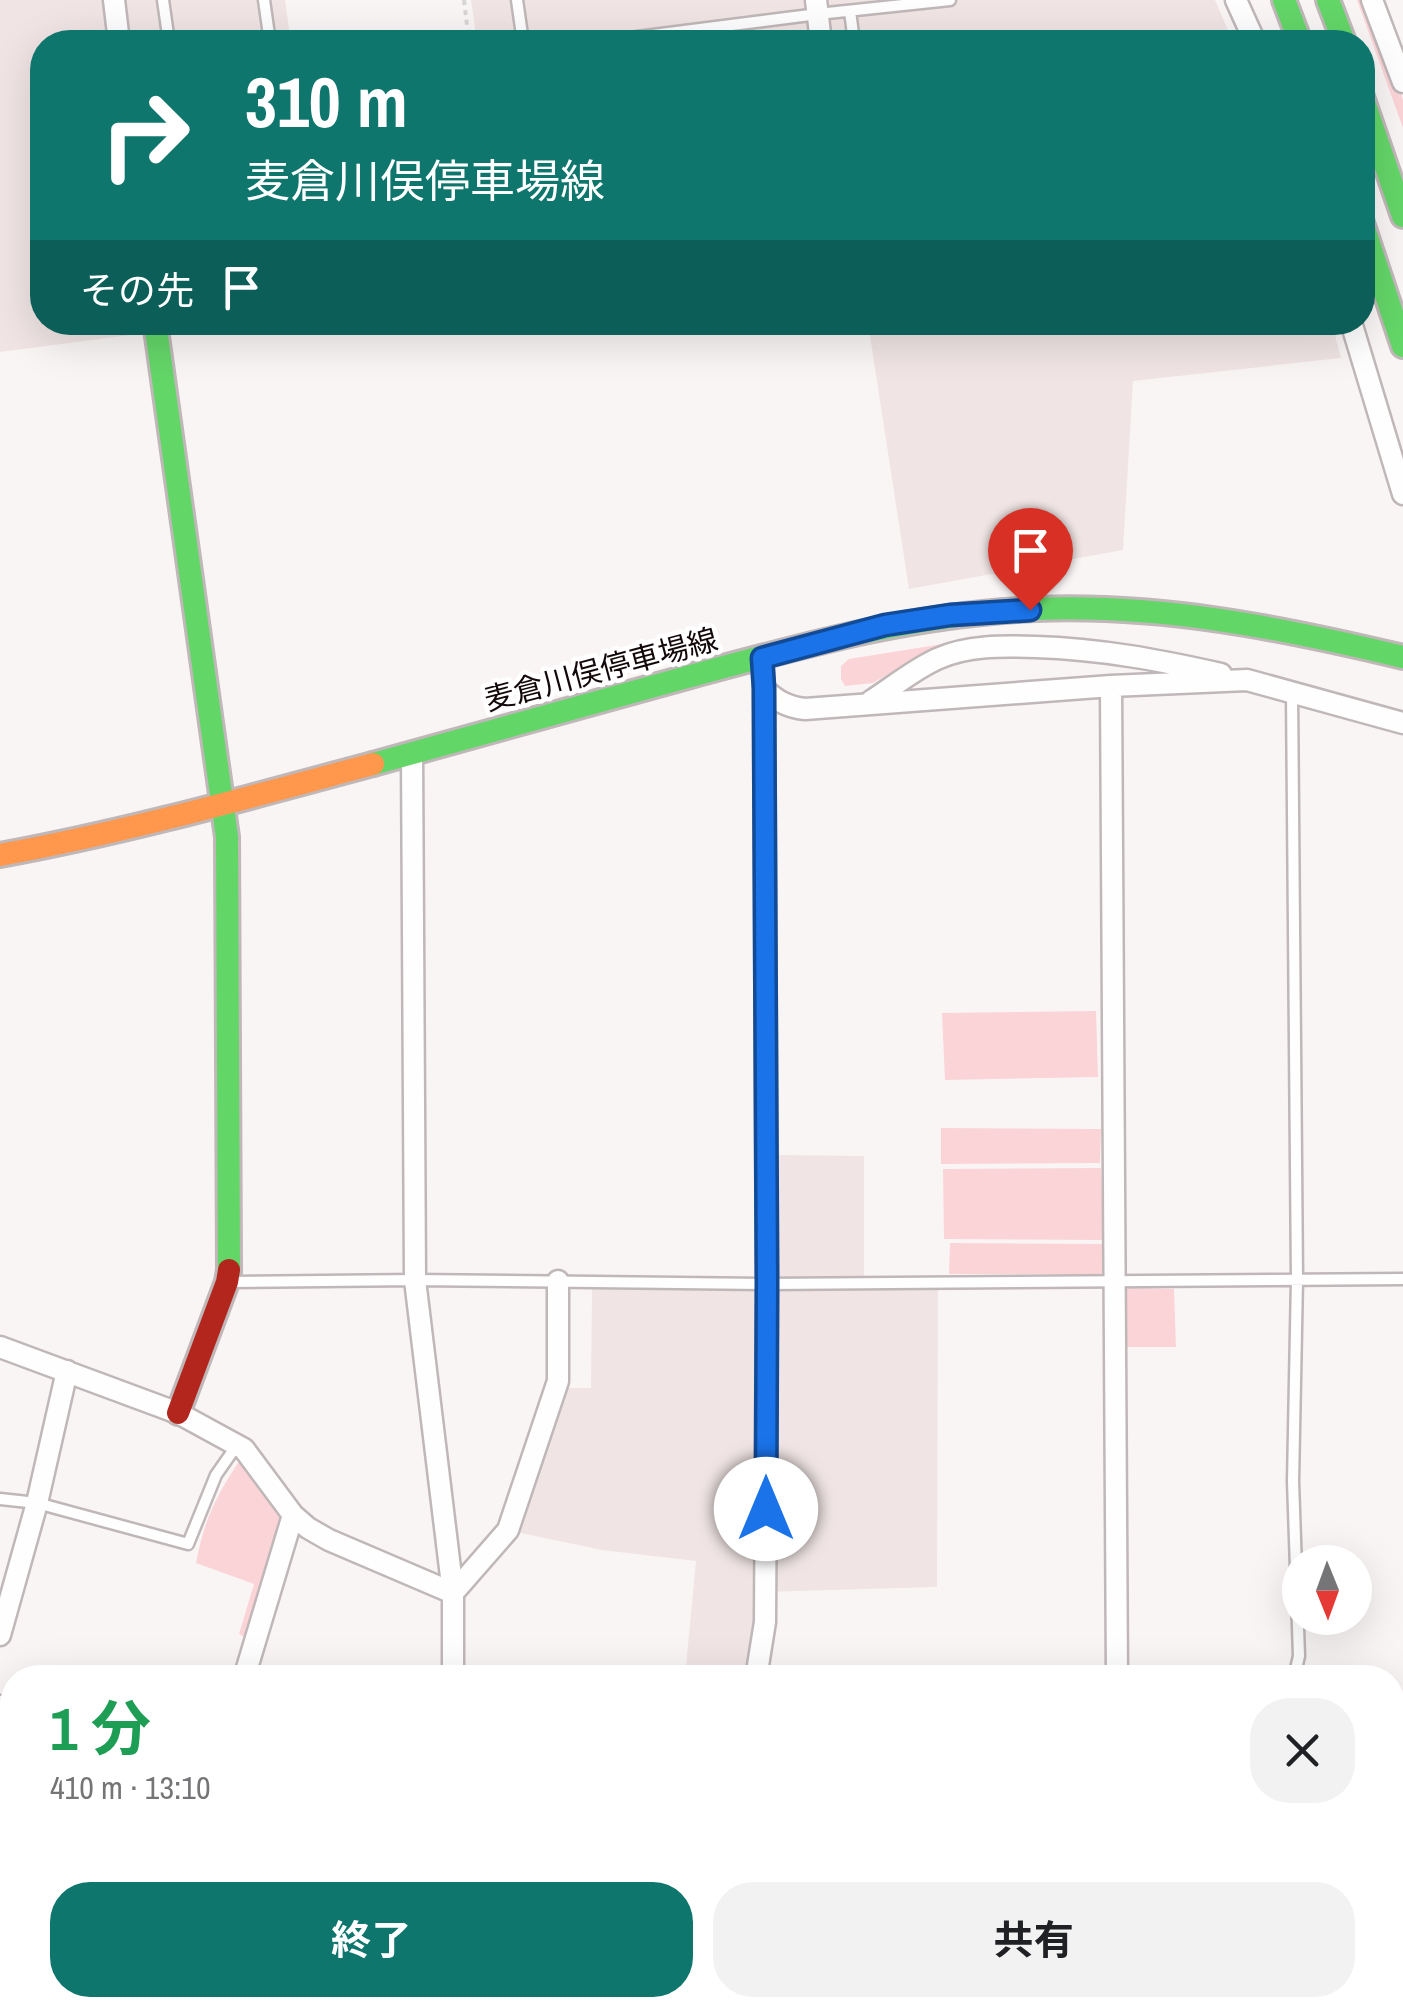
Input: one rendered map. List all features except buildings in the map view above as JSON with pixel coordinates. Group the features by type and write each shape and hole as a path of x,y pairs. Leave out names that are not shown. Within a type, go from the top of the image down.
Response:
{"main road":[{"path":"1284,0 1295,30"},
{"path":"1328,0 1339,30"},
{"path":"1375,135 1403,216"},
{"path":"1375,262 1403,346"},
{"path":"157,335 227,856 228,1282 178,1413"},
{"name":"麦倉川俣停車場線","path":"0,854 222,805 885,625 950,615 1060,608 1156,610 1244,622 1403,658"}],"street":[{"path":"114,0 118,30"},
{"path":"1236,0 1250,30"},
{"path":"1372,0 1403,82"},
{"path":"1355,335 1403,494"},
{"path":"865,704 938,658 965,650 1005,646 1078,648 1131,654 1247,680 1403,722"},
{"path":"758,1665 764,1622 767,1284 762,658"},
{"path":"764,688 777,701 805,708 1247,680"},
{"path":"1110,686 1117,1665"},
{"path":"412,752 415,1280 452,1593 453,1665"},
{"path":"452,1593 508,1530 558,1381 558,1281"},
{"path":"0,1347 178,1413 244,1449 308,1528 452,1593"},
{"path":"0,1635 66,1371"},
{"path":"248,1665 294,1515"}],"lane":[{"path":"163,0 167,30"},
{"path":"264,0 268,30"},
{"path":"517,0 521,30"},
{"path":"673,30 817,7 850,11 950,0"},
{"path":"850,11 852,30"},
{"path":"1292,693 1297,1279 1293,1481 1297,1665"},
{"path":"228,1282 767,1284 1403,1279"},
{"path":"0,1499 36,1503 188,1544 216,1474 236,1445"}],"path":[{"path":"464,0 468,30"}],"shaded area":[{"path":"0,0 105,0 109,30 30,30 30,335 131,335 0,352"},
{"path":"124,0 285,0 289,30 128,30"},
{"path":"471,0 810,0 814,30 475,30"},
{"path":"826,0 1215,0 1228,30 830,30"},
{"path":"1357,0 1369,0 1403,100 1403,128 1375,50 1375,30 1368,30"},
{"path":"870,335 1335,335 1341,358 1133,381 1123,550 909,589"},
{"path":"955,642 873,683 845,686 841,679 841,666 849,659"},
{"path":"1096,1011 1098,1077 945,1080 942,1013"},
{"path":"941,1128 1101,1129 1100,1163 941,1164"},
{"path":"779,1155 864,1156 864,1286 938,1286 937,1587 760,1592 751,1665 686,1665 696,1561 602,1550 516,1532 561,1388 591,1388 592,1289 777,1287"},
{"path":"1101,1168 1104,1240 944,1239 943,1169"},
{"path":"950,1243 1105,1244 1106,1268 1101,1274 949,1274"},
{"path":"1128,1288 1174,1289 1176,1347 1123,1347 1122,1298"},
{"path":"240,1460 286,1521 249,1640 239,1634 254,1584 196,1563 212,1509"}],"traffic: fast":[{"path":"1284,0 1295,30"},
{"path":"1328,0 1339,30"},
{"path":"1375,135 1403,216"},
{"path":"1375,262 1403,346"},
{"path":"157,335 227,837 229,1270"},
{"path":"373,764 817,643 903,624 991,612 1083,608 1176,614 1267,628 1403,657"}],"traffic: slow":[{"path":"0,855 141,825 373,764"}],"traffic: jam":[{"path":"178,1413 229,1270"}],"route":[{"path":"766,1509 762,658 885,625 950,615 1030,610"}]}
